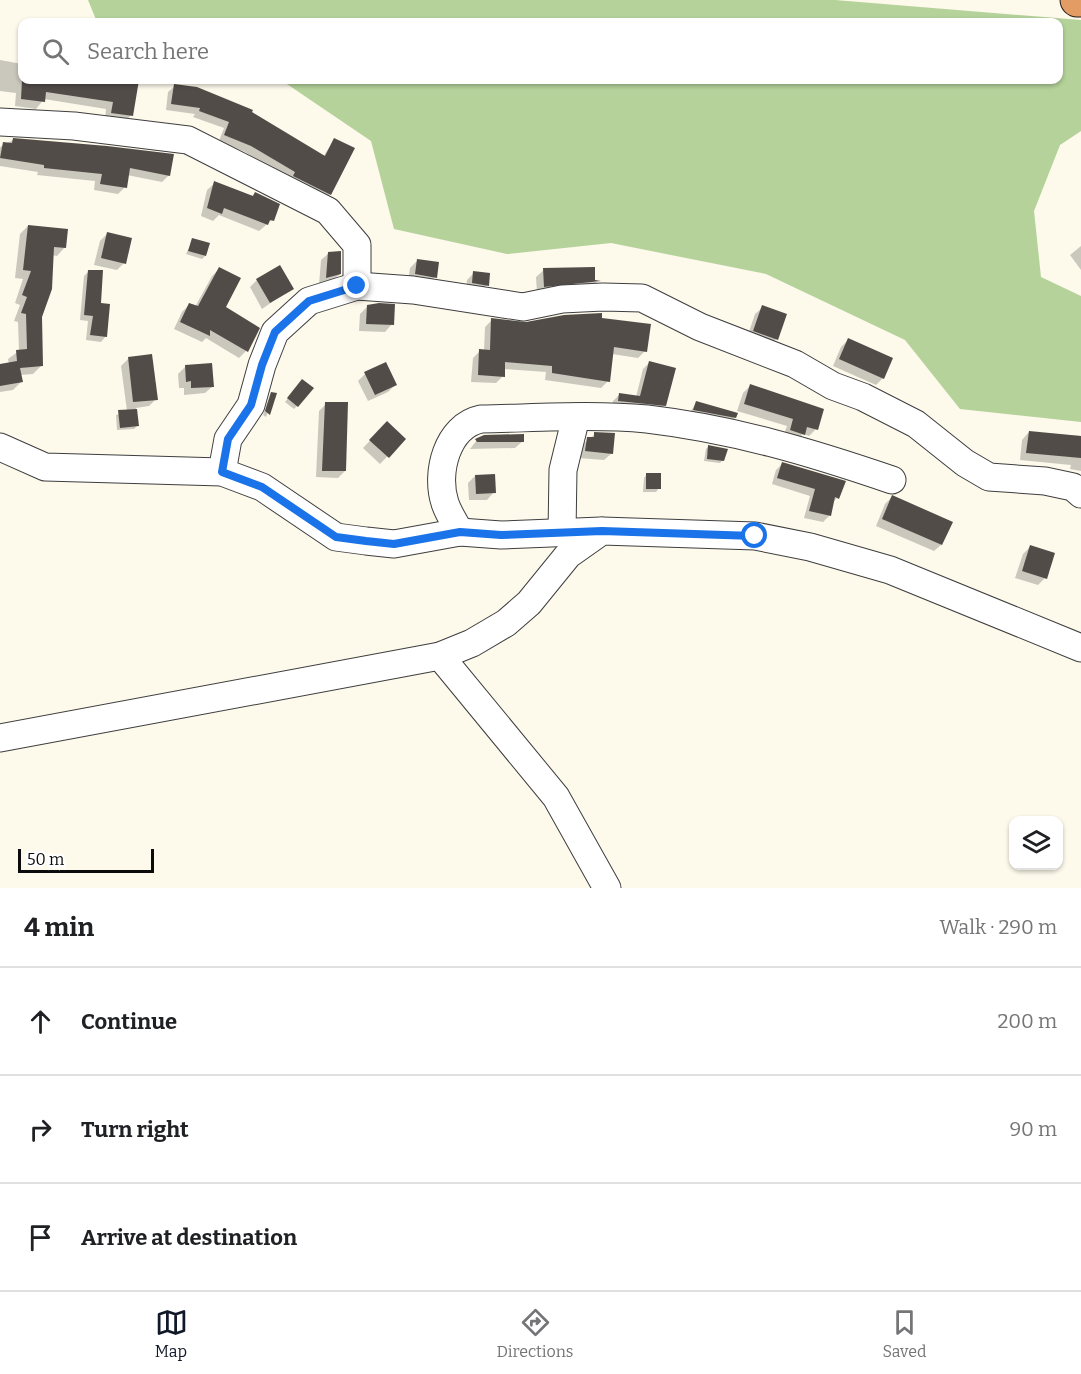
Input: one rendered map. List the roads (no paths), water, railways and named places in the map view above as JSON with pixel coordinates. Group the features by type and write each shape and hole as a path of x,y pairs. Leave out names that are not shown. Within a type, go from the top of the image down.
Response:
{"street":[{"path":"0,122 74,126 188,140 328,211 357,245 357,286"},
{"path":"222,472 228,439 251,405 262,365 275,332 309,301 357,286 413,290 523,307 562,299 642,298 700,327 795,364 833,386 863,397 916,424 965,463 989,477 1045,481 1073,487 1081,494"},
{"path":"460,532 444,502 442,477 445,453 459,430 469,422 481,419 576,417 645,419 711,429 796,447 892,480"},
{"path":"562,533 563,470 576,417"},
{"path":"0,447 45,467 222,472 262,487 336,537 394,544 460,532 501,535 602,531 755,536 810,547 890,570 1081,648"},
{"path":"0,738 440,656 472,643 506,623 529,603 568,555 602,531"},
{"path":"440,656 556,798 607,888"}]}
